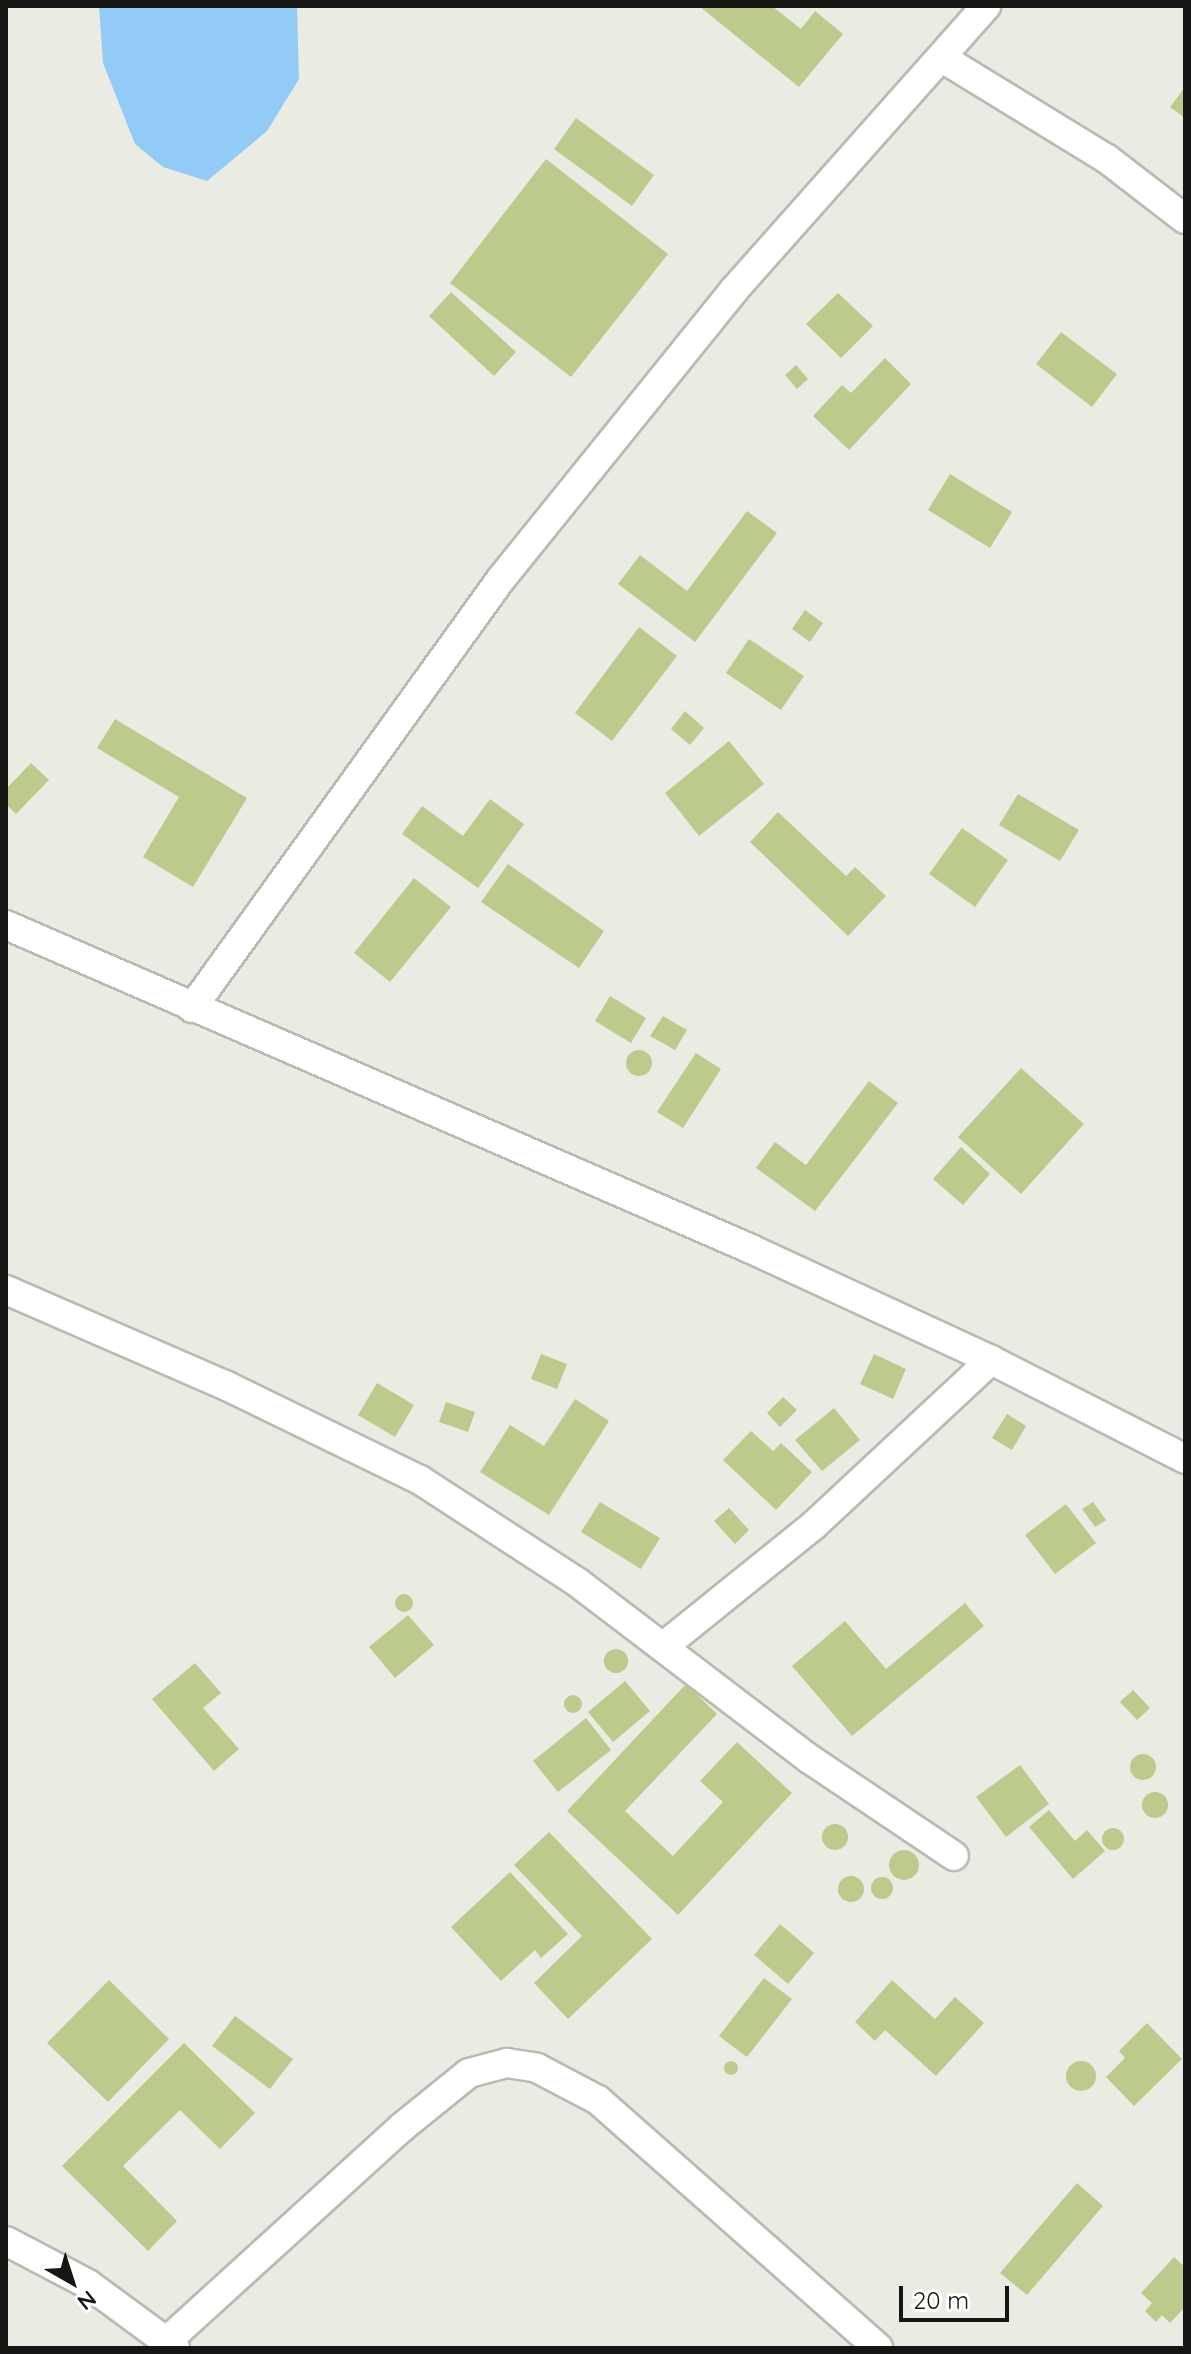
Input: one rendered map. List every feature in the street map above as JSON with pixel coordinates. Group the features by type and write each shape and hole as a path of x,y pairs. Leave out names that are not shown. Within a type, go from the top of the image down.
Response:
{"street":[{"path":"192,1008 501,579 734,290 986,6"},
{"path":"942,58 1107,159 1185,219"},
{"path":"6,925 751,1249 991,1360 1185,1459"},
{"path":"6,1290 225,1385 420,1480 664,1646 811,1760 954,1856"},
{"path":"664,1646 814,1525 991,1360"},
{"path":"6,2241 88,2284 171,2344 401,2128 469,2073 507,2063 537,2068 598,2100 878,2348"}],"water":[{"path":"99,6 297,6 299,79 267,131 207,181 163,167 135,144 103,63"}],"building":[{"path":"699,6 772,6 801,29 815,11 843,34 799,87"},
{"path":"1185,87 1185,118 1170,107"},
{"path":"576,118 654,175 632,206 554,149"},
{"path":"546,159 668,254 571,377 450,283"},
{"path":"451,292 516,352 494,376 429,316"},
{"path":"838,293 873,326 841,358 806,324"},
{"path":"1061,332 1117,374 1092,407 1036,364"},
{"path":"885,358 911,384 849,450 813,416 842,385 851,393"},
{"path":"796,365 808,379 797,389 785,375"},
{"path":"950,474 1012,512 990,548 928,510"},
{"path":"747,511 777,533 695,642 618,584 640,555 687,591"},
{"path":"805,610 823,623 810,642 792,629"},
{"path":"639,627 677,656 612,741 575,713"},
{"path":"749,639 804,676 781,710 726,673"},
{"path":"685,711 704,728 690,745 671,729"},
{"path":"115,719 247,798 193,887 143,857 179,797 97,748"},
{"path":"729,741 764,784 699,836 665,793"},
{"path":"31,763 49,780 16,814 6,804 6,789"},
{"path":"1018,794 1079,830 1060,861 999,825"},
{"path":"490,799 524,824 478,888 402,834 422,806 463,836"},
{"path":"778,812 846,876 855,867 886,896 848,936 750,842"},
{"path":"962,828 1008,860 975,907 929,874"},
{"path":"508,864 604,931 579,968 481,902"},
{"path":"414,878 451,907 390,982 354,953"},
{"path":"610,996 646,1018 631,1043 595,1021"},
{"path":"663,1016 687,1030 675,1050 650,1036"},
{"path":"639,1050 648,1054 652,1063 648,1072 639,1076 630,1072 626,1063 630,1054"},
{"path":"696,1053 721,1069 683,1128 657,1112"},
{"path":"1021,1068 1084,1124 1021,1194 958,1137"},
{"path":"869,1081 898,1103 815,1211 756,1168 775,1142 806,1165"},
{"path":"961,1147 990,1174 963,1205 933,1179"},
{"path":"541,1354 567,1364 557,1389 531,1379"},
{"path":"874,1354 906,1369 893,1399 860,1384"},
{"path":"377,1383 414,1405 395,1437 358,1415"},
{"path":"783,1397 797,1410 780,1427 767,1413"},
{"path":"575,1399 609,1421 549,1515 480,1472 510,1425 544,1446"},
{"path":"446,1402 475,1412 468,1432 439,1422"},
{"path":"834,1408 860,1440 822,1471 795,1440"},
{"path":"1007,1414 1026,1426 1012,1450 992,1438"},
{"path":"751,1431 773,1451 781,1443 812,1472 776,1510 723,1460"},
{"path":"600,1502 660,1538 641,1569 581,1532"},
{"path":"1093,1502 1106,1520 1095,1527 1082,1509"},
{"path":"1066,1504 1096,1543 1055,1574 1025,1535"},
{"path":"729,1508 749,1530 735,1544 714,1521"},
{"path":"404,1594 413,1603 404,1612 395,1603"},
{"path":"965,1603 984,1626 852,1736 792,1666 845,1621 886,1669"},
{"path":"408,1615 434,1645 395,1678 369,1647"},
{"path":"616,1649 627,1656 628,1661 621,1672 616,1673 605,1666 604,1661 611,1650"},
{"path":"195,1663 221,1693 203,1708 239,1749 214,1771 152,1699"},
{"path":"625,1681 650,1711 613,1742 588,1712"},
{"path":"686,1684 717,1714 625,1811 673,1856 723,1802 700,1781 737,1742 792,1793 678,1915 567,1811"},
{"path":"1133,1690 1150,1708 1137,1720 1120,1702"},
{"path":"573,1695 582,1704 573,1713 564,1704"},
{"path":"586,1718 611,1750 558,1792 533,1761"},
{"path":"1143,1754 1152,1758 1156,1767 1152,1776 1143,1780 1134,1776 1130,1767 1134,1758"},
{"path":"1020,1765 1049,1804 1006,1837 976,1797"},
{"path":"1155,1792 1164,1796 1168,1805 1164,1814 1155,1818 1146,1814 1142,1805 1146,1796"},
{"path":"1049,1810 1075,1841 1087,1830 1105,1851 1073,1879 1029,1827"},
{"path":"835,1824 844,1828 848,1837 844,1846 835,1850 826,1846 822,1837 826,1828"},
{"path":"1109,1828 1117,1828 1124,1839 1117,1850 1109,1850 1102,1843 1102,1835"},
{"path":"549,1832 652,1939 568,2019 534,1983 582,1936 514,1865"},
{"path":"904,1850 915,1854 919,1865 915,1876 904,1880 893,1876 889,1865 893,1854"},
{"path":"510,1872 568,1934 541,1958 535,1950 501,1981 451,1927"},
{"path":"851,1876 860,1880 864,1889 860,1898 851,1902 842,1898 838,1889 842,1880"},
{"path":"882,1877 890,1880 893,1888 890,1896 882,1899 874,1896 871,1888 874,1880"},
{"path":"780,1924 814,1953 788,1984 754,1955"},
{"path":"764,1978 792,1999 747,2057 719,2036"},
{"path":"109,1980 169,2039 108,2102 47,2043"},
{"path":"892,1980 935,2019 955,1997 984,2023 936,2076 885,2030 875,2041 855,2022"},
{"path":"235,2016 293,2059 270,2089 212,2046"},
{"path":"1147,2023 1182,2059 1134,2106 1106,2077 1125,2058 1119,2051"},
{"path":"184,2043 255,2113 220,2149 180,2110 123,2166 177,2221 148,2251 62,2166"},
{"path":"731,2061 738,2068 731,2075 724,2068"},
{"path":"1081,2061 1092,2065 1096,2076 1092,2087 1081,2091 1070,2087 1066,2076 1070,2065"},
{"path":"1077,2183 1103,2206 1027,2295 1000,2273"},
{"path":"1174,2257 1185,2267 1185,2307 1170,2323 1162,2315 1156,2322 1145,2311 1152,2303 1141,2293"}]}
